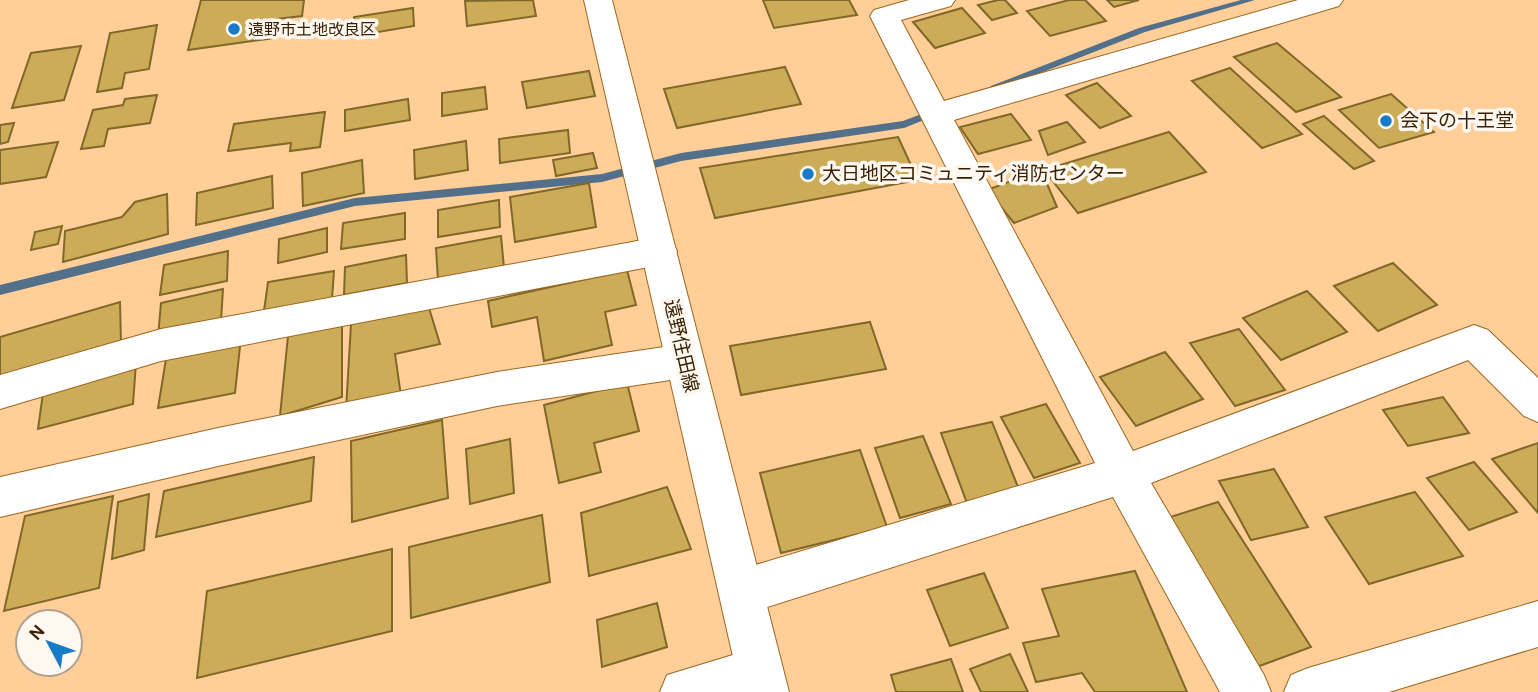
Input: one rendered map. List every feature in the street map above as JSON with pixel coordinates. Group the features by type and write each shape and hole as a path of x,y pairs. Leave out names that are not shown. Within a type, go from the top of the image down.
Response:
{"street":[{"name":"遠野住田線","path":"598,0 762,682"},
{"path":"941,0 880,8 1123,474 1247,692"},
{"path":"936,114 1329,0"},
{"path":"0,392 161,345 659,251"},
{"path":"742,592 1123,474 1474,341 1538,404"},
{"path":"0,497 218,447 497,389 684,361"},
{"path":"1308,692 1538,624"},
{"path":"684,692 762,682"}],"building":[{"name":"遠野市土地改良区","path":"201,0 304,0 302,16 277,19 274,38 188,50"},
{"path":"533,0 536,16 467,26 465,1"},
{"path":"763,0 849,0 857,15 774,28"},
{"path":"1005,0 1017,13 992,20 978,5"},
{"path":"1069,0 1085,0 1106,21 1050,36 1027,11"},
{"path":"1107,0 1139,0 1114,7"},
{"path":"413,8 414,26 354,36 354,17"},
{"path":"962,8 985,33 935,48 913,22"},
{"path":"157,25 149,69 125,73 122,88 97,92 110,33"},
{"path":"1277,43 1341,97 1296,112 1234,57"},
{"path":"81,46 64,100 12,108 31,53"},
{"path":"785,67 801,104 677,128 664,89"},
{"path":"1230,68 1302,134 1262,148 1192,81"},
{"path":"589,71 595,96 527,108 522,82"},
{"path":"1097,83 1131,116 1100,128 1066,95"},
{"path":"485,87 487,109 442,116 442,93"},
{"name":"会下の十王堂","path":"1391,94 1434,132 1379,148 1339,110"},
{"path":"157,95 150,123 108,129 104,146 81,149 93,110 123,105 125,99"},
{"path":"408,99 410,120 345,131 345,110"},
{"path":"325,112 320,147 290,151 291,143 228,151 234,124"},
{"path":"1011,114 1031,140 978,154 960,127"},
{"path":"1324,116 1374,161 1354,169 1303,124"},
{"path":"1067,122 1085,142 1048,155 1039,131"},
{"path":"14,123 8,142 0,144 0,125"},
{"path":"568,130 570,153 500,163 499,139"},
{"path":"1169,132 1206,172 1078,213 1044,170"},
{"name":"大日地区コミュニティ消防センター","path":"898,137 918,180 715,218 700,168"},
{"path":"466,141 468,170 415,179 414,150"},
{"path":"58,142 46,177 0,184 0,150"},
{"path":"593,153 597,168 556,176 553,160"},
{"path":"362,160 364,193 303,206 302,173"},
{"path":"1041,170 1057,207 1014,223 987,190"},
{"path":"272,176 273,208 196,225 197,193"},
{"path":"589,183 596,227 515,242 510,197"},
{"path":"167,194 168,234 63,262 65,231 122,217 135,202"},
{"path":"499,200 500,227 438,237 438,210"},
{"path":"405,213 405,239 341,249 343,223"},
{"path":"62,226 58,244 31,250 35,232"},
{"path":"327,228 327,252 278,263 279,239"},
{"path":"501,236 504,268 438,280 436,248"},
{"path":"228,251 227,281 160,295 164,265"},
{"path":"406,255 407,283 344,295 345,267"},
{"path":"1393,263 1437,305 1378,331 1334,286"},
{"path":"627,270 636,305 605,312 612,345 544,361 537,317 492,327 488,301"},
{"path":"334,271 332,299 264,311 268,282"},
{"path":"223,289 221,321 158,337 161,303"},
{"path":"1307,291 1347,332 1281,360 1243,318"},
{"path":"120,302 121,343 0,379 0,337"},
{"path":"429,308 440,344 395,354 401,396 346,410 351,324"},
{"path":"870,322 886,369 741,395 730,346"},
{"path":"342,323 342,397 280,416 288,336"},
{"path":"1239,329 1285,390 1235,406 1190,343"},
{"path":"241,337 235,393 158,408 166,359"},
{"path":"1165,352 1203,399 1136,426 1100,377"},
{"path":"136,363 133,404 38,429 44,386"},
{"path":"627,383 639,431 594,443 601,472 559,483 544,405"},
{"path":"1443,397 1469,433 1408,446 1383,410"},
{"path":"1046,404 1080,463 1034,478 1001,417"},
{"path":"442,420 448,498 352,522 351,441"},
{"path":"992,422 1020,492 967,503 941,433"},
{"path":"923,436 951,504 900,518 875,448"},
{"path":"510,439 514,493 470,504 466,449"},
{"path":"1538,443 1538,513 1492,459"},
{"path":"860,450 887,527 781,553 760,473"},
{"path":"314,457 311,501 156,537 164,491"},
{"path":"1474,462 1517,512 1469,530 1427,478"},
{"path":"1274,469 1308,527 1251,540 1219,481"},
{"path":"667,487 691,549 589,576 581,513"},
{"path":"1415,492 1463,556 1369,584 1325,517"},
{"path":"149,494 144,550 112,559 118,502"},
{"path":"113,496 99,588 4,611 25,516"},
{"path":"1218,502 1311,647 1254,668 1167,518"},
{"path":"542,515 550,582 411,618 409,547"},
{"path":"392,549 392,631 197,678 207,591"},
{"path":"1135,571 1187,692 1095,692 1082,673 1036,682 1023,643 1059,636 1042,589"},
{"path":"984,573 1008,628 950,646 927,590"},
{"path":"657,603 667,647 602,667 597,620"},
{"path":"1010,654 1028,692 981,692 970,669"},
{"path":"951,659 963,692 896,692 891,675"}],"waterway":[{"path":"994,88 1142,30 1251,0"},
{"path":"0,290 355,202 602,178 681,157 904,124 935,112"}],"place":[{"name":"遠野市土地改良区","path":"234,29"},
{"name":"会下の十王堂","path":"1386,121"},
{"name":"大日地区コミュニティ消防センター","path":"808,174"}]}
